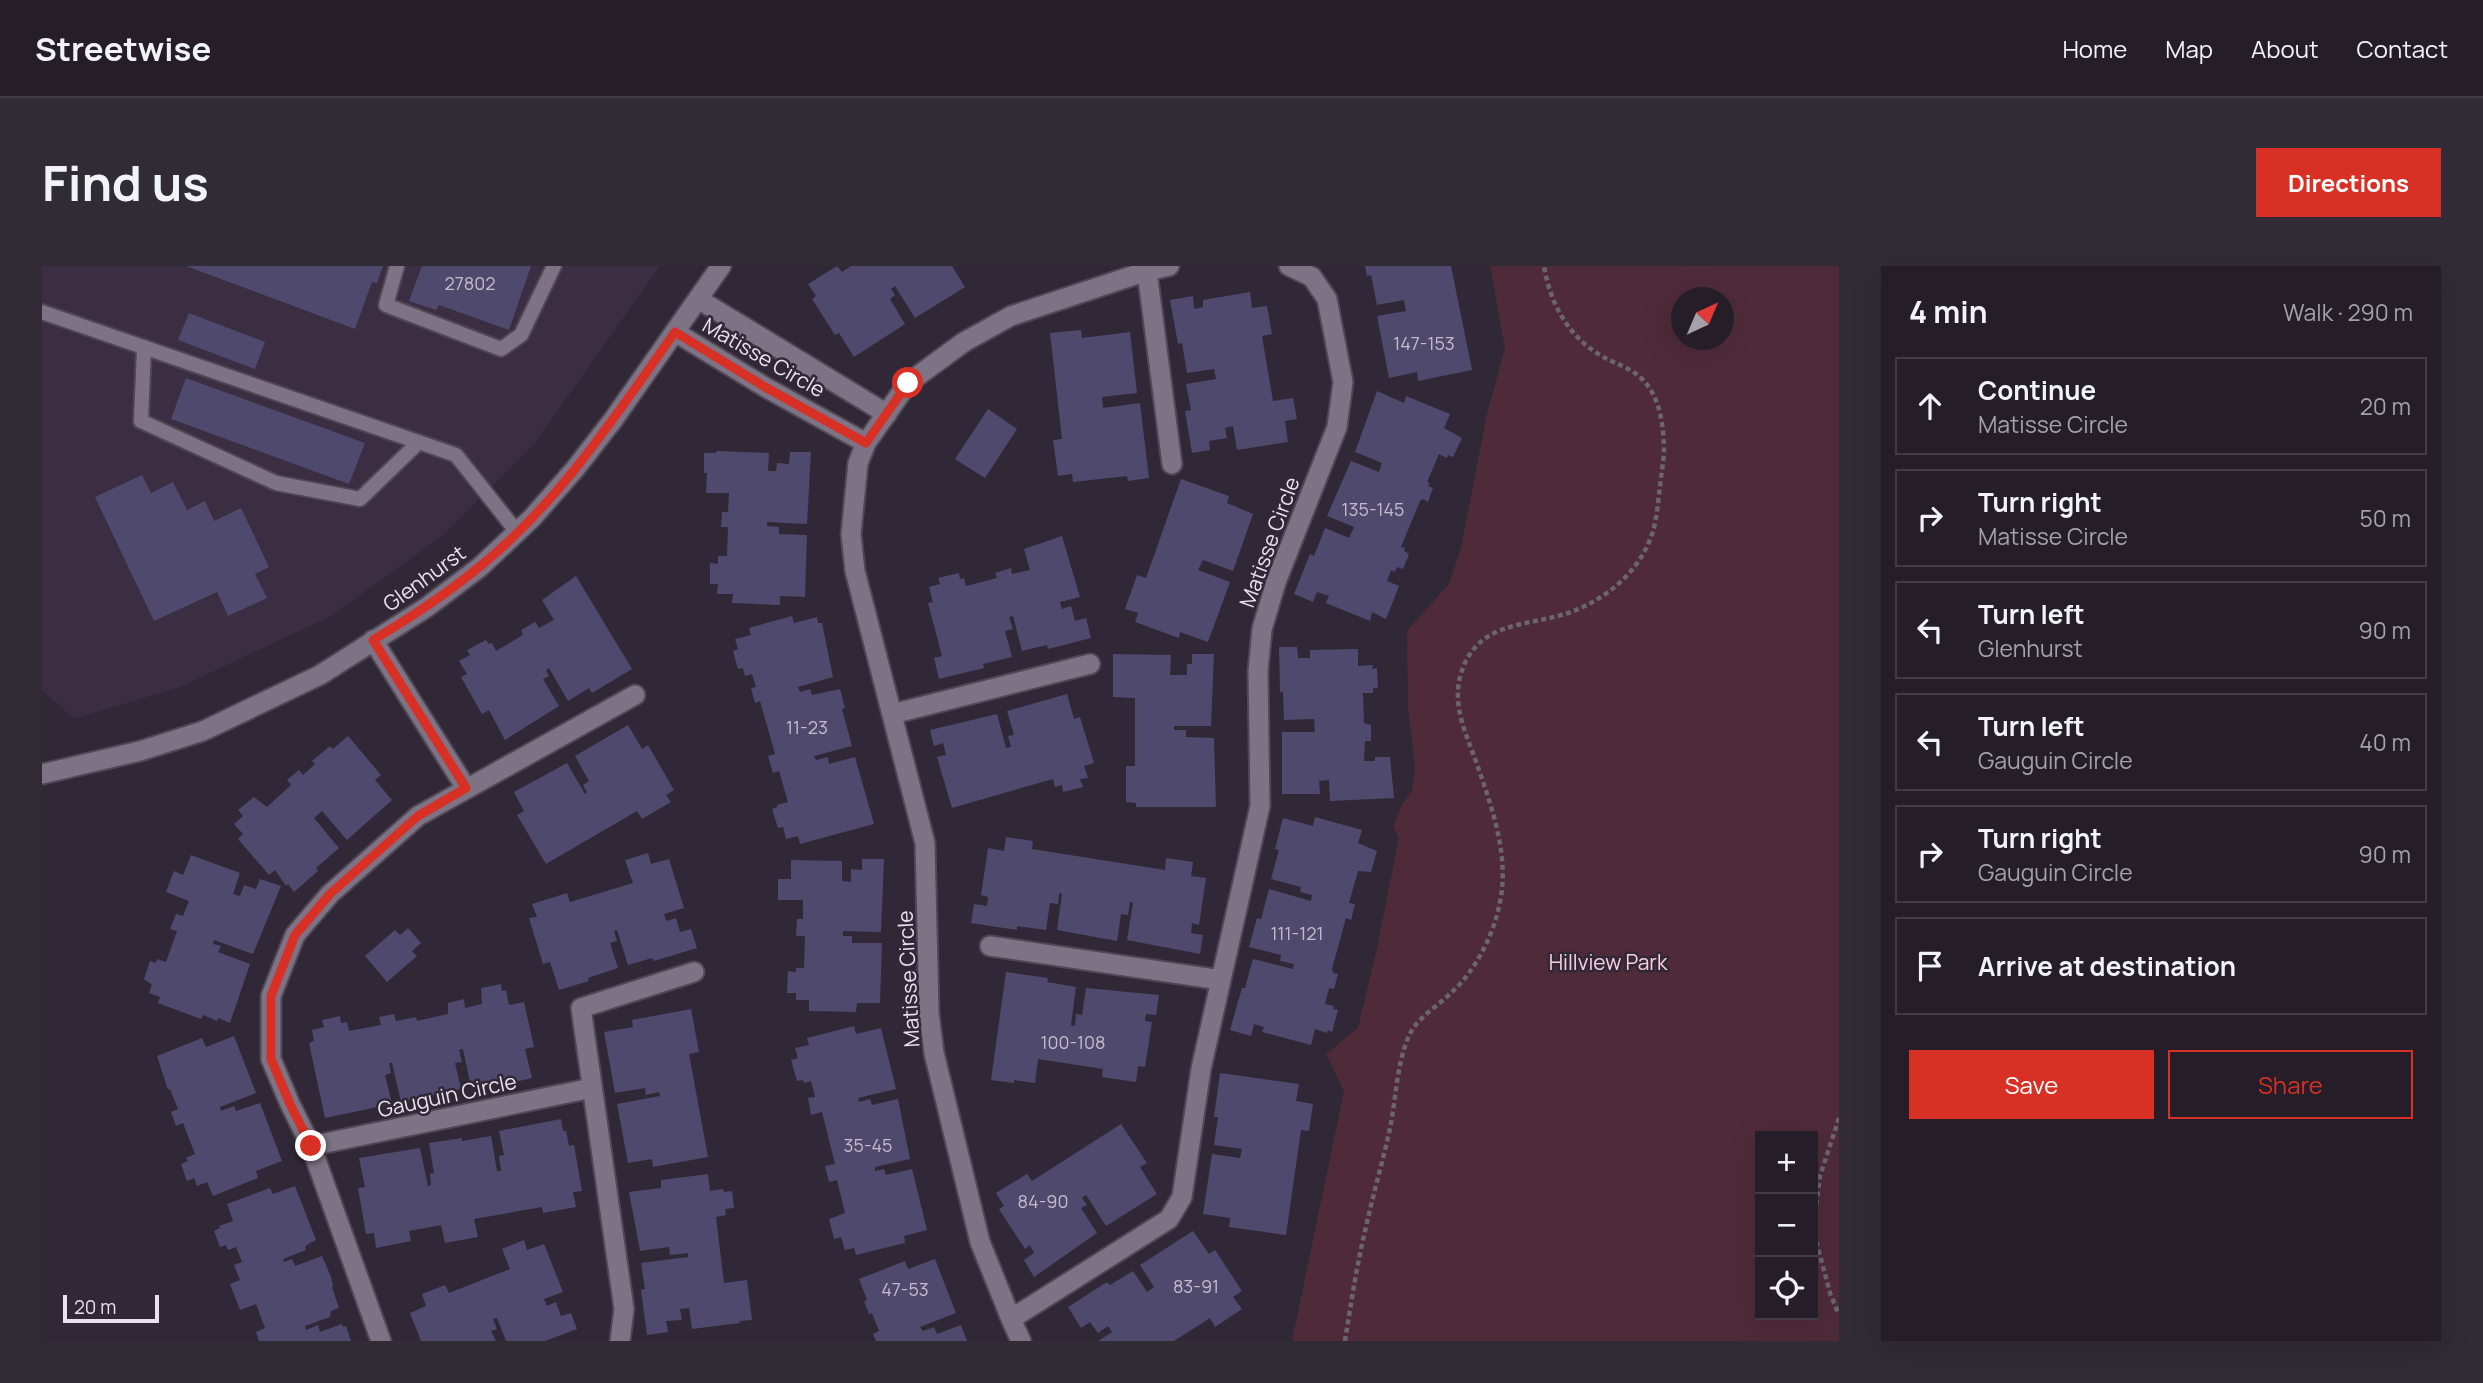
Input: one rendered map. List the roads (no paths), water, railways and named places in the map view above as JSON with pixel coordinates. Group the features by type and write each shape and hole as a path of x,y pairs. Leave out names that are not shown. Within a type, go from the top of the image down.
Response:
{"street":[{"name":"Glenhurst","path":"42,774 140,751 203,730 320,675 427,607 480,567 517,532 575,469 720,266"},
{"name":"Matisse Circle","path":"1021,1341 980,1242 934,1053 929,1013 925,843 855,571 851,534 858,463 866,443 908,383 964,342 1012,316 1169,266"},
{"name":"Matisse Circle","path":"1011,1319 1169,1219 1182,1197 1201,1069 1260,806 1258,671 1262,629 1276,582 1337,427 1343,382 1327,299 1312,276 1289,266"},
{"path":"1147,271 1172,464"},
{"name":"Matisse Circle","path":"698,299 887,414"},
{"name":"Matisse Circle","path":"675,332 765,387 866,443"},
{"path":"373,640 466,788"},
{"path":"892,714 1090,664"},
{"path":"382,1341 311,1146 271,1059 271,996 295,935 330,894 418,816 635,695"},
{"path":"990,946 1221,980"},
{"path":"620,1341 624,1309 581,1008 694,972"},
{"name":"Gauguin Circle","path":"311,1146 592,1088"}],"lane":[{"path":"397,266 386,305 501,349 521,335 554,266"},
{"path":"42,312 456,455 517,532"},
{"path":"144,347 141,421 276,483 360,499 419,442"}],"park label":[{"name":"Hillview Park","path":"1608,962"}]}
